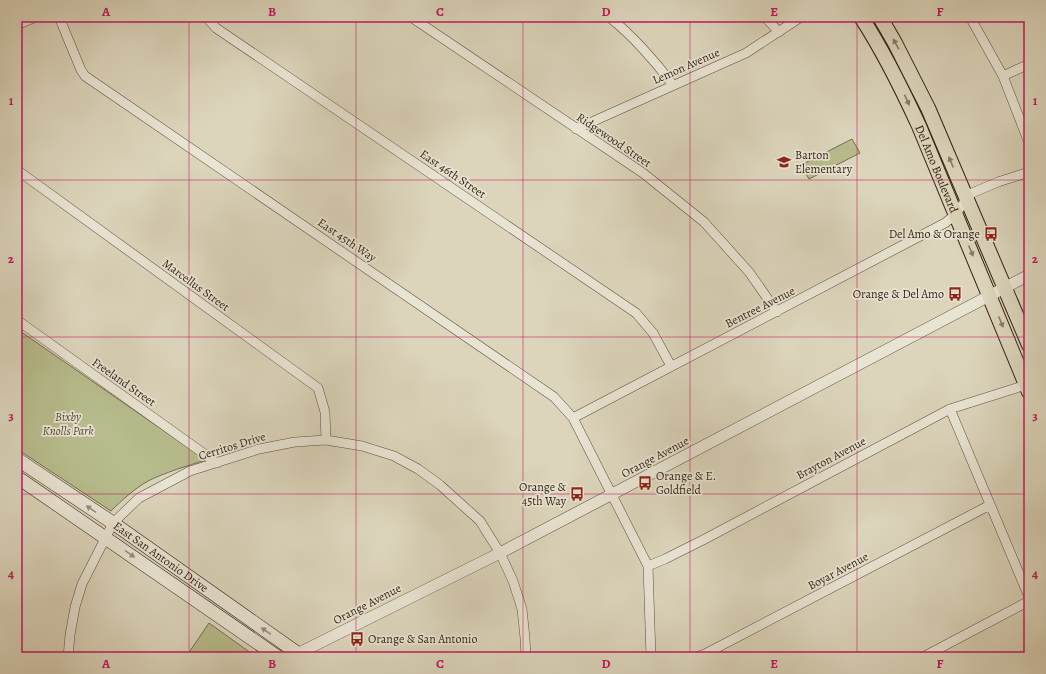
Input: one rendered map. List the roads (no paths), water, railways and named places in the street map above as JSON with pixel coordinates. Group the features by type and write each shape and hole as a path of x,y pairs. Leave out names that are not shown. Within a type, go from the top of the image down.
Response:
{"main road":[{"name":"Del Amo Boulevard","path":"861,17 900,86 922,133 1028,387"},
{"name":"Del Amo Boulevard","path":"880,17 914,78 928,108 1029,345"},
{"name":"East San Antonio Drive","path":"17,459 113,523 297,656"},
{"name":"East San Antonio Drive","path":"17,477 278,657"}],"street":[{"path":"17,24 33,17"},
{"name":"East 45th Way","path":"59,17 81,70 85,76 554,397 573,418 648,566"},
{"name":"East 46th Street","path":"206,17 216,28 636,313 653,333 671,366"},
{"name":"Ridgewood Street","path":"411,17 643,173 704,222 750,272 777,312"},
{"path":"609,17 622,28 665,75 672,85"},
{"path":"765,17 779,32"},
{"name":"Lemon Avenue","path":"576,129 746,53 801,17"},
{"path":"970,17 1003,76 1029,143"},
{"path":"1003,76 1029,64"},
{"name":"Marcellus Street","path":"17,170 318,388 325,412 326,440"},
{"path":"956,215 966,198 978,190 1029,172"},
{"name":"Bentree Avenue","path":"573,418 945,223 956,215"},
{"name":"Orange Avenue","path":"297,656 500,553 1029,275"},
{"name":"Freeland Street","path":"17,320 218,463"},
{"name":"Brayton Avenue","path":"648,566 703,540 950,409 1028,387"},
{"path":"950,409 1029,597"},
{"name":"Cerritos Drive","path":"68,657 75,607 82,584 113,523 139,498 190,471 218,463 259,448 295,442 326,440 362,446 394,456 418,469 440,485 480,521 500,553 513,581 522,609 526,657"},
{"name":"Boyar Avenue","path":"695,657 705,654 990,505"},
{"path":"648,566 651,657"},
{"path":"923,657 1029,601"}],"place":[{"name":"Barton Elementary","path":"784,162"},
{"name":"Del Amo & Orange","path":"991,234"},
{"name":"Orange & Del Amo","path":"955,294"},
{"name":"Orange & E. Goldfield","path":"645,483"},
{"name":"Orange & 45th Way","path":"577,494"},
{"name":"Orange & San Antonio","path":"357,639"}],"park label":[{"name":"Bixby Knolls Park","path":"68,424"}]}
